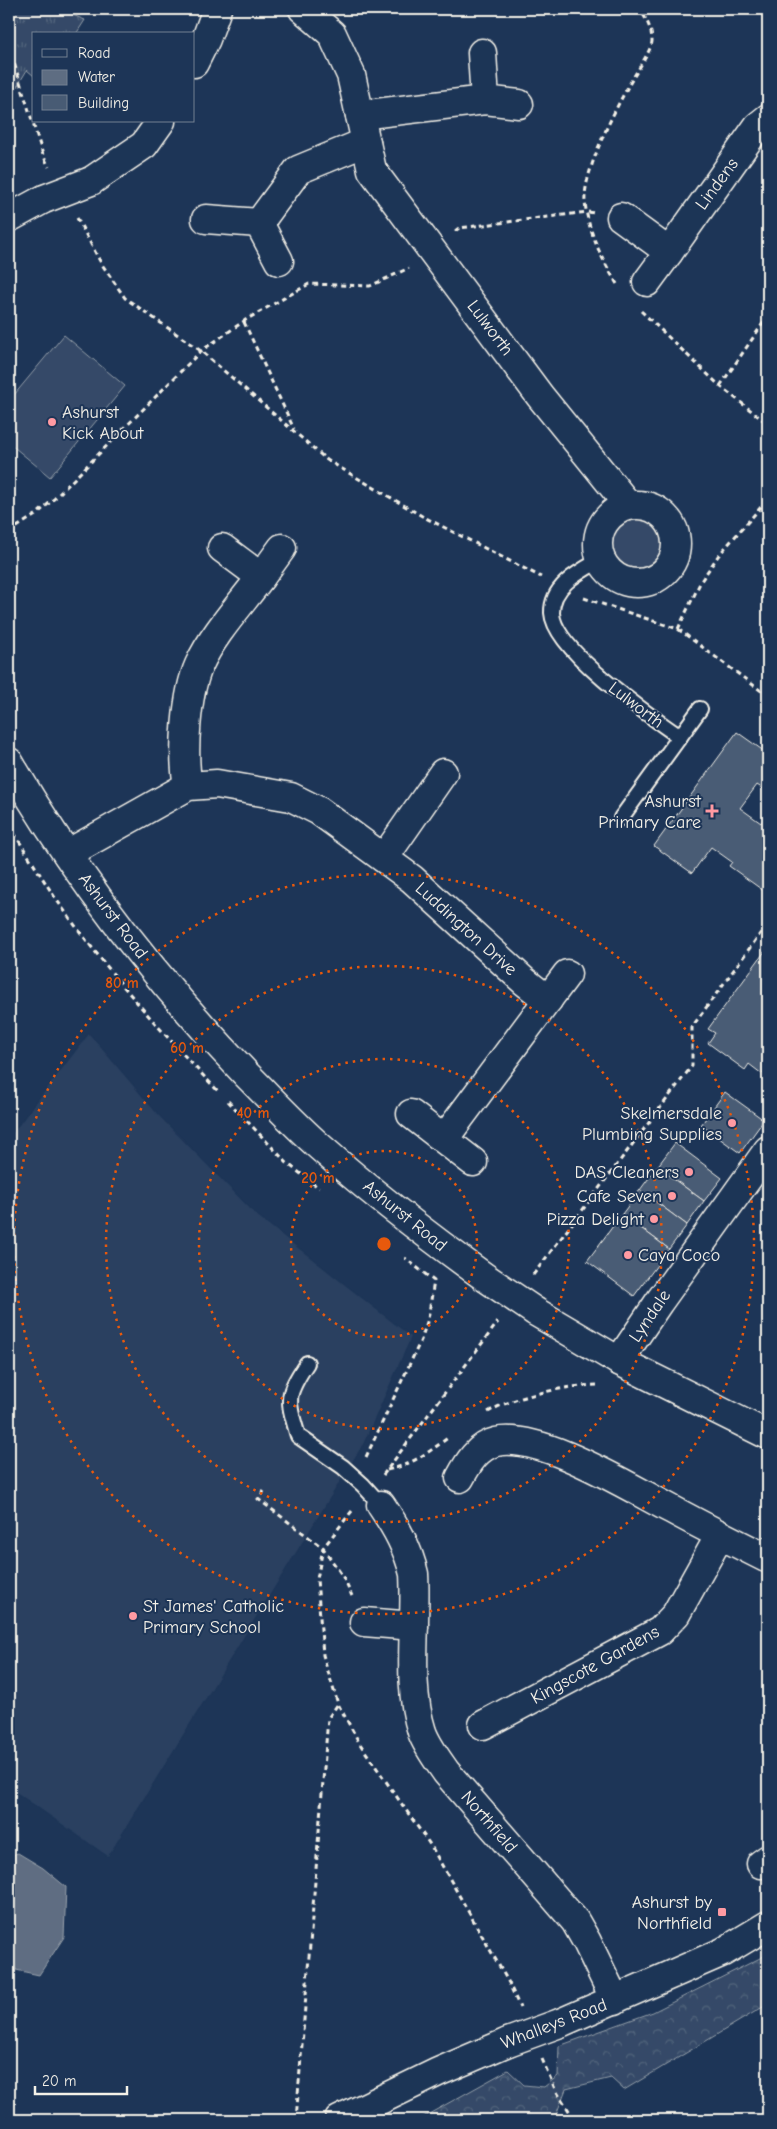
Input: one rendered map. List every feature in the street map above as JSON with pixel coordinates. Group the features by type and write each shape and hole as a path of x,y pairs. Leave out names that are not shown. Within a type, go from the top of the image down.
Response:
{"street":[{"path":"195,61 206,39 217,9"},
{"name":"Lulworth","path":"320,14 351,74 372,170 540,396 629,506"},
{"path":"482,53 485,100"},
{"path":"360,114 485,100 519,104"},
{"name":"Lindens","path":"647,282 758,126 768,118"},
{"path":"9,218 44,198 91,181 144,146 160,122"},
{"path":"259,223 298,170 366,142"},
{"path":"9,195 44,198"},
{"path":"621,217 668,252"},
{"path":"206,219 259,223"},
{"path":"259,223 279,261"},
{"path":"642,505 655,509 666,517 674,529 675,555 669,567 659,576 646,582 620,579 609,570 602,560 599,548 599,537 609,517 618,510 629,506 642,505"},
{"path":"222,548 261,577"},
{"path":"188,786 184,767 184,750 188,713 199,666 209,647 282,548"},
{"name":"Ashurst Road","path":"9,762 67,854 117,924 176,997 223,1050 319,1146 380,1198 440,1245 536,1312 619,1361 768,1435"},
{"path":"384,858 443,773"},
{"name":"Luddington Drive","path":"67,854 188,786 217,784 291,797 319,811 412,879 524,981 548,1000"},
{"path":"444,1139 567,974"},
{"path":"411,1114 474,1162"},
{"name":"Lyndale","path":"619,1361 768,1150"},
{"path":"460,1478 468,1462 486,1445 508,1441 544,1448 590,1466 720,1535 767,1556"},
{"name":"Northfield","path":"368,1506 393,1522 410,1555 415,1588 415,1692 422,1732 431,1751 446,1772 575,1921 615,2000"},
{"name":"Kingscote Gardens","path":"483,1725 660,1631 676,1614 720,1535"},
{"path":"364,1622 414,1626"},
{"name":"Whalleys Road","path":"339,2120 438,2072 615,2000 722,1952 768,1925"}],"lane":[{"name":"Lulworth","path":"602,560 581,571 562,586 555,600 552,613 556,625 563,637 607,683 680,738"},
{"name":"Lulworth","path":"622,818 700,709"},
{"name":"Northfield","path":"307,1363 293,1384 289,1404 298,1436 344,1467 364,1485 368,1506"}],"path":[{"path":"604,133 652,42 649,25 640,9"},
{"path":"9,47 32,120"},
{"path":"33,122 43,155 52,171"},
{"path":"9,532 38,514 201,352 244,321 309,284 370,286 408,268 459,228 588,212 621,217"},
{"path":"74,213 101,263 125,298 201,352 327,460 413,511 547,580"},
{"path":"720,386 768,316"},
{"path":"244,321 296,432"},
{"path":"678,629 701,581 718,556 768,499"},
{"path":"581,597 678,629 768,696"},
{"path":"9,825 55,897 91,945 171,1042 218,1092"},
{"path":"541,1265 692,1066 692,1027 768,923"},
{"path":"225,1099 287,1163 325,1194"},
{"path":"363,1462 421,1340 428,1319 434,1281 403,1256"},
{"path":"375,1473 381,1478 497,1323"},
{"path":"264,1491 258,1499 323,1548 342,1575 351,1593"},
{"path":"368,1506 323,1548 317,1578 323,1655 338,1704 360,1744 431,1846 509,1983 521,2010"},
{"path":"296,2120 328,1718 338,1704"},
{"path":"540,2054 555,2089 575,2120"}],"shaded area":[{"name":"St James' Catholic Primary School","path":"89,1034 158,1115 256,1215 411,1337 363,1444 108,1856 9,1787 9,1138"}],"green space":[{"path":"9,9 58,9 85,20 77,32 32,32 32,74 27,70 12,95 9,95"},
{"name":"Ashurst Kick About","path":"64,335 125,386 50,477 9,443 9,401"},
{"path":"631,516 641,516 651,520 658,527 662,542 658,557 651,564 641,568 631,568 621,564 614,557 610,547 610,537 614,527 621,520"},
{"path":"768,1954 768,2004 624,2090 611,2078 566,2089 554,2120 418,2120 508,2070 524,2085 544,2087 558,2076 559,2046 653,2012"}],"water":[{"path":"18,1853 43,1868 66,1887 64,1937 39,1975 16,1970 9,1960 9,1856"}],"building":[{"name":"Ashurst Primary Care","path":"737,732 768,754 768,792 757,785 740,808 761,823 768,813 768,894 729,866 732,862 711,847 692,873 654,846"},
{"path":"768,947 768,1066 762,1074 749,1064 745,1070 708,1043 715,1033 708,1029"},
{"name":"Skelmersdale Plumbing Supplies","path":"725,1092 764,1120 740,1153 701,1125"},
{"name":"DAS Cleaners","path":"675,1143 722,1178 704,1201 657,1167"},
{"name":"Cafe Seven","path":"657,1167 704,1201 687,1225 640,1190"},
{"name":"Pizza Delight","path":"640,1190 687,1225 669,1249 622,1214"},
{"name":"Caya Coco","path":"622,1214 669,1249 634,1296 587,1261"}],"place":[{"name":"Ashurst Kick About","path":"52,422"},
{"name":"Ashurst Primary Care","path":"712,811"},
{"name":"Skelmersdale Plumbing Supplies","path":"732,1123"},
{"name":"DAS Cleaners","path":"689,1172"},
{"name":"Cafe Seven","path":"672,1196"},
{"name":"Pizza Delight","path":"654,1219"},
{"name":"Caya Coco","path":"628,1255"},
{"name":"St James' Catholic Primary School","path":"133,1616"},
{"name":"Ashurst by Northfield","path":"722,1912"}]}
